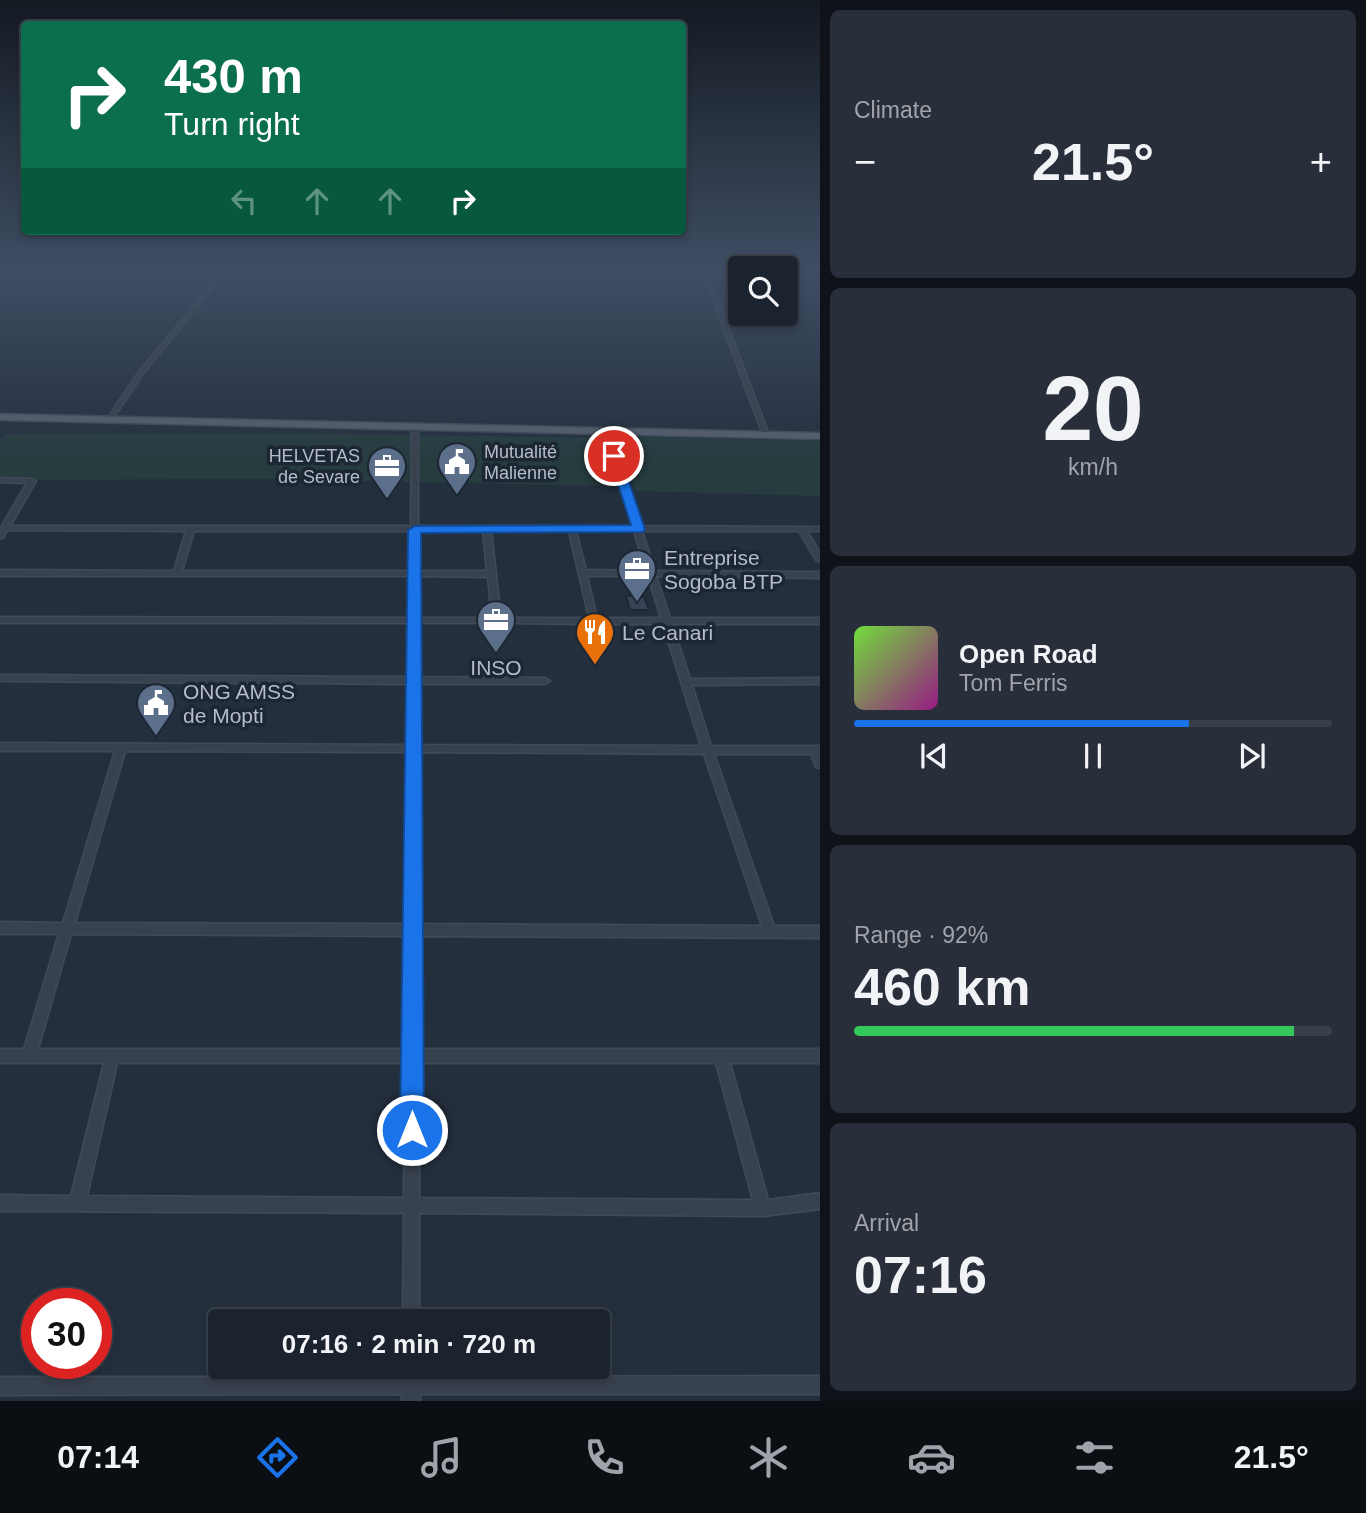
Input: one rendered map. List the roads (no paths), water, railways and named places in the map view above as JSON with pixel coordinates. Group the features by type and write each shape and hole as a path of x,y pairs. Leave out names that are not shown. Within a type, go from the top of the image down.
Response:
{"main road":[{"path":"0,417 820,436"}],"street":[{"path":"110,419 140,374 173,333"},
{"path":"728,333 766,435"},
{"path":"411,1309 415,427"},
{"path":"607,432 707,748 770,932"},
{"path":"0,480 33,481 0,536"},
{"path":"5,528 820,529"},
{"path":"177,574 191,528"},
{"path":"572,529 594,622"},
{"path":"802,529 820,560"},
{"path":"486,530 497,622"},
{"path":"0,573 492,574"},
{"path":"583,573 820,575"},
{"path":"0,620 820,621"},
{"path":"0,678 545,681"},
{"path":"686,682 820,681"},
{"path":"0,747 817,750 820,764"},
{"path":"29,1056 121,747"},
{"path":"0,928 820,932"},
{"path":"0,1056 820,1056"},
{"path":"77,1204 112,1056"},
{"path":"721,1056 763,1208"},
{"path":"0,1203 763,1208 820,1201"},
{"path":"0,1386 411,1394 820,1385"}],"place":[{"name":"Mutualité Malienne","path":"457,496"},
{"name":"HELVETAS de Sevare","path":"387,500"},
{"name":"Entreprise Sogoba BTP","path":"637,603"},
{"name":"INSO","path":"496,654"},
{"name":"Le Canari","path":"595,666"},
{"name":"ONG AMSS de Mopti","path":"156,737"}]}
